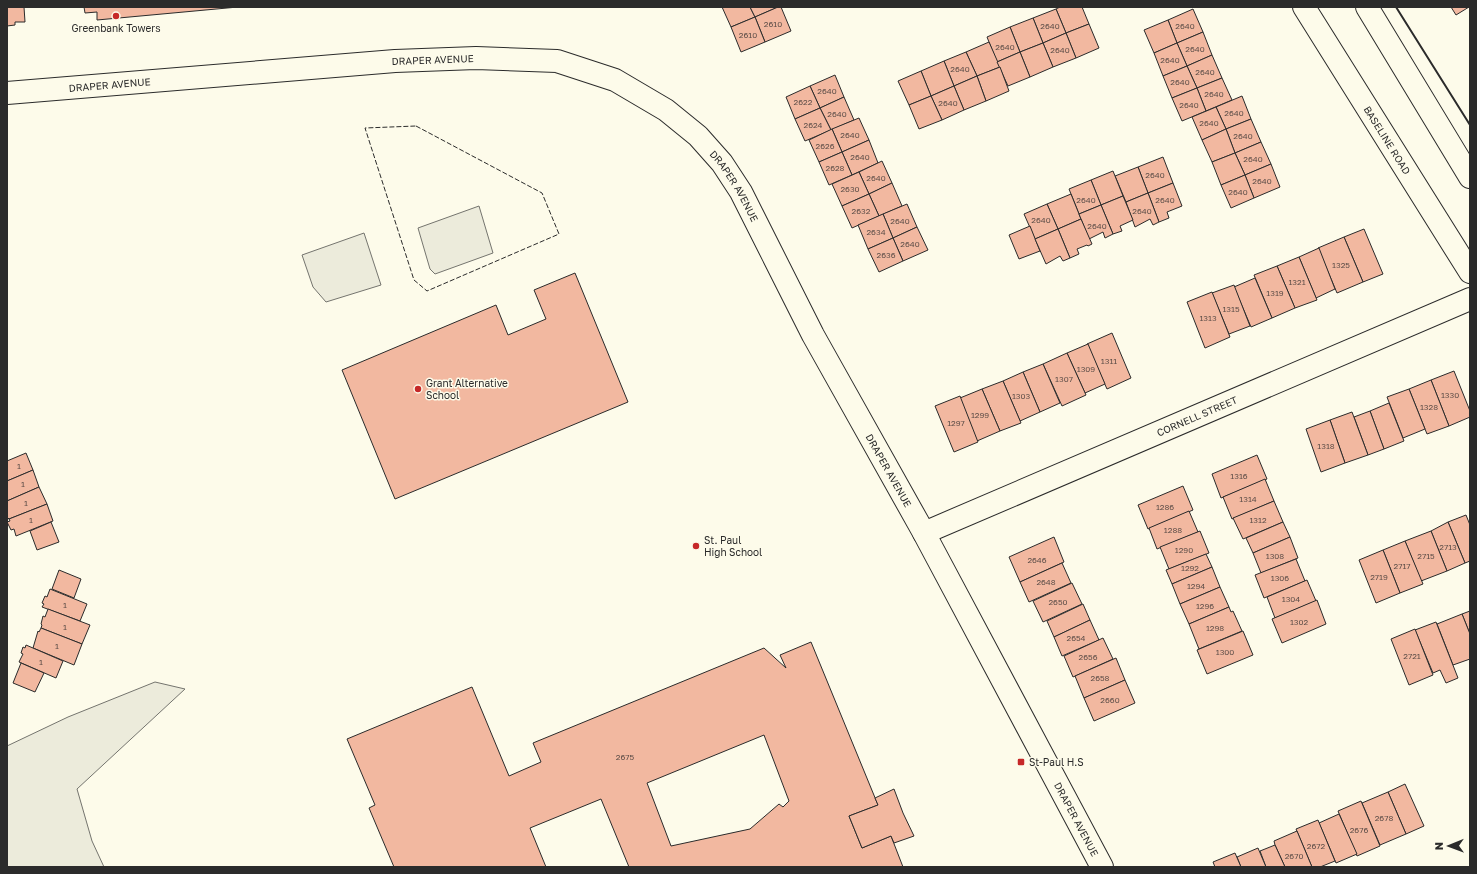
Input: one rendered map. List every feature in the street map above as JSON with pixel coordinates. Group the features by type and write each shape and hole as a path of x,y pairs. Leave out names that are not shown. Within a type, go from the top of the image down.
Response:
{"street":[{"name":"BASELINE ROAD","path":"1304,7 1470,272"},
{"path":"1367,7 1470,178"},
{"name":"DRAPER AVENUE","path":"7,93 395,61 476,58 557,61 615,80 666,110 698,136 722,163 740,192 814,335 924,533 1102,867"},
{"name":"CORNELL STREET","path":"924,533 1470,299"}],"shaded area":[{"path":"479,206 493,253 435,274 430,269 418,228"},
{"path":"364,233 381,285 326,302 313,287 302,255"},
{"path":"155,682 185,689 77,789 92,841 104,867 7,867 7,746 68,717"}],"building":[{"path":"7,7 24,7 25,22 15,22 15,25 7,26"},
{"name":"Greenbank Towers","path":"84,7 238,7 97,20 97,12 85,13"},
{"path":"722,7 750,7 755,17 731,27"},
{"path":"750,7 778,7 755,17"},
{"path":"781,7 791,31 765,42 755,17"},
{"path":"1060,7 1082,7 1089,24 1066,33 1056,9"},
{"path":"1451,7 1469,7 1456,15"},
{"path":"1056,9 1066,33 1043,43 1033,18"},
{"path":"1193,9 1203,32 1177,43 1168,20"},
{"path":"755,17 765,42 741,52 731,27"},
{"path":"1033,18 1043,43 1020,52 1010,27"},
{"path":"1168,20 1177,43 1154,53 1144,30"},
{"path":"1089,24 1099,48 1076,58 1066,33"},
{"path":"1010,27 1020,52 997,62 987,37"},
{"path":"1203,32 1212,55 1187,66 1177,43"},
{"path":"1066,33 1076,58 1053,67 1043,43"},
{"path":"989,42 1000,67 977,76 966,52"},
{"path":"1043,43 1053,67 1030,77 1020,52"},
{"path":"1177,43 1187,66 1163,76 1154,53"},
{"path":"966,52 977,76 954,86 944,61"},
{"path":"1020,52 1030,77 1008,86 997,62"},
{"path":"1212,55 1222,78 1197,88 1187,66"},
{"path":"944,61 954,86 931,96 921,71"},
{"path":"1187,66 1197,88 1172,98 1163,76"},
{"path":"1000,67 1009,91 986,101 977,76"},
{"path":"921,71 931,96 909,105 898,81"},
{"path":"835,75 844,97 820,108 810,86"},
{"path":"977,76 986,101 964,110 954,86"},
{"path":"1222,78 1232,100 1206,111 1197,88"},
{"path":"810,86 820,108 795,119 786,97"},
{"path":"954,86 964,110 942,120 931,96"},
{"path":"1197,88 1206,111 1182,121 1172,98"},
{"path":"931,96 942,120 919,129 909,105"},
{"path":"1242,96 1251,119 1226,129 1216,107"},
{"path":"844,97 854,120 831,130 820,108"},
{"path":"1216,107 1226,129 1202,140 1192,117"},
{"path":"820,108 831,130 805,141 795,119"},
{"path":"859,118 869,140 842,152 832,129"},
{"path":"1251,119 1261,142 1235,153 1226,129"},
{"path":"832,129 842,152 819,162 809,140"},
{"path":"1226,129 1235,153 1212,162 1202,140"},
{"path":"869,140 878,163 852,175 842,152"},
{"path":"1261,142 1271,164 1245,175 1235,153"},
{"path":"842,152 852,175 829,185 819,162"},
{"path":"1235,153 1245,175 1221,185 1212,162"},
{"path":"1163,157 1173,183 1148,193 1138,167"},
{"path":"882,161 892,183 869,194 859,172"},
{"path":"1271,164 1280,187 1254,198 1245,175"},
{"path":"1138,167 1148,193 1126,202 1115,176"},
{"path":"1113,171 1123,196 1101,205 1091,180"},
{"path":"859,172 869,194 842,206 832,184"},
{"path":"1245,175 1254,198 1231,208 1221,185"},
{"path":"1091,180 1101,205 1079,214 1069,189"},
{"path":"892,183 902,206 879,216 869,194"},
{"path":"1173,183 1182,206 1167,212 1169,218 1159,222 1148,193"},
{"path":"1148,193 1159,222 1153,225 1150,219 1135,227 1126,202"},
{"path":"869,194 879,216 852,228 842,206"},
{"path":"1071,194 1081,219 1058,229 1047,204"},
{"path":"1123,196 1133,220 1120,226 1122,231 1113,234 1101,205"},
{"path":"907,204 917,227 893,238 883,214"},
{"path":"1047,204 1058,229 1035,239 1024,214"},
{"path":"1101,205 1113,234 1105,238 1103,232 1089,239 1079,214"},
{"path":"883,214 893,238 868,249 858,225"},
{"path":"1081,219 1092,244 1077,249 1079,254 1070,258 1058,229"},
{"path":"1030,226 1040,251 1019,259 1009,235"},
{"path":"917,227 928,250 903,261 893,238"},
{"path":"1058,229 1070,258 1063,261 1060,256 1046,264 1035,239"},
{"path":"1364,229 1383,274 1363,282 1344,237"},
{"path":"1344,237 1363,282 1337,293 1318,248"},
{"path":"893,238 903,261 879,272 868,249"},
{"path":"1319,248 1335,289 1316,298 1299,257"},
{"path":"1299,257 1317,300 1295,308 1277,266"},
{"path":"1277,266 1295,308 1272,318 1254,275"},
{"path":"575,273 628,402 395,499 342,370 496,305 508,335 546,319 534,290"},
{"path":"1255,278 1272,318 1251,327 1234,287"},
{"path":"1234,285 1250,326 1229,334 1212,293"},
{"path":"1212,292 1230,337 1205,348 1187,302"},
{"path":"1112,333 1131,378 1107,389 1087,344"},
{"path":"1088,344 1105,384 1085,393 1067,353"},
{"path":"1067,353 1086,395 1062,406 1043,364"},
{"path":"1043,364 1060,403 1040,412 1023,372"},
{"path":"1454,371 1470,411 1470,417 1449,426 1431,380"},
{"path":"1023,372 1040,412 1020,421 1003,381"},
{"path":"1431,380 1449,426 1427,434 1409,389"},
{"path":"1003,381 1021,423 1000,431 982,389"},
{"path":"982,389 1000,431 977,441 960,398"},
{"path":"1409,389 1425,429 1403,438 1387,397"},
{"path":"960,396 978,442 954,452 935,406"},
{"path":"1389,403 1404,441 1384,449 1370,411"},
{"path":"1370,411 1384,449 1368,455 1354,417"},
{"path":"1352,412 1368,455 1345,463 1330,420"},
{"path":"1330,420 1345,463 1321,472 1306,429"},
{"path":"26,453 33,470 7,481 7,461"},
{"path":"1257,455 1267,479 1221,498 1212,474"},
{"path":"33,470 39,487 7,501 7,481"},
{"path":"1265,479 1274,501 1232,519 1223,497"},
{"path":"1183,486 1193,510 1148,529 1138,505"},
{"path":"39,487 47,504 9,519 7,517 7,501"},
{"path":"1274,501 1283,522 1243,539 1233,518"},
{"path":"47,504 53,521 16,536 14,529 11,530 7,522 10,521 9,519"},
{"path":"1189,511 1198,532 1157,549 1149,528"},
{"path":"1466,515 1470,525 1470,561 1465,563 1448,522"},
{"path":"51,522 59,542 37,550 30,531"},
{"path":"1283,522 1290,537 1253,553 1246,538"},
{"path":"1448,522 1465,563 1447,571 1431,531"},
{"path":"1200,531 1209,553 1169,569 1160,547"},
{"path":"1431,531 1447,571 1421,581 1405,541"},
{"path":"1054,537 1064,562 1020,582 1009,557"},
{"path":"1290,537 1298,558 1261,573 1253,553"},
{"path":"1405,541 1423,584 1400,593 1383,550"},
{"path":"1383,550 1400,593 1376,603 1359,560"},
{"path":"1206,554 1212,567 1172,584 1166,570"},
{"path":"1296,559 1305,581 1264,598 1255,575"},
{"path":"1062,563 1071,583 1029,602 1020,582"},
{"path":"1212,567 1220,587 1180,604 1172,584"},
{"path":"59,570 81,579 74,598 52,589"},
{"path":"1307,580 1316,601 1275,618 1267,597"},
{"path":"1072,583 1082,604 1043,622 1033,601"},
{"path":"1220,587 1229,607 1189,624 1180,604"},
{"path":"50,589 87,604 80,621 42,607 45,596 47,597"},
{"path":"1317,600 1326,624 1282,643 1272,619"},
{"path":"1083,604 1090,620 1054,637 1047,621"},
{"path":"1229,607 1231,612 1233,611 1242,631 1199,649 1189,624"},
{"path":"48,609 90,625 82,644 41,628 43,616 45,617"},
{"path":"1470,611 1470,634 1462,614"},
{"path":"1462,614 1470,634 1470,659 1453,665 1437,624"},
{"path":"1090,620 1099,640 1062,656 1054,637"},
{"path":"1436,622 1458,678 1446,683 1440,670 1433,673 1415,630"},
{"path":"41,628 82,644 74,665 33,648 38,631 39,632"},
{"path":"1415,629 1433,675 1409,685 1391,639"},
{"path":"1243,631 1253,655 1207,674 1197,650"},
{"path":"1103,638 1113,659 1073,677 1064,656"},
{"path":"811,642 878,805 849,816 862,848 891,836 903,867 629,867 601,799 530,828 546,867 394,867 369,808 375,805 347,739 472,687 509,776 541,762 533,743 764,648 786,668 780,655","holes":["764,735 789,801 783,807 779,804 750,829 671,846 647,783"]},
{"path":"26,645 63,661 56,678 19,662 23,654 21,653 23,647 25,648"},
{"path":"1116,658 1125,680 1084,698 1075,676"},
{"path":"21,663 44,673 35,692 13,683"},
{"path":"1125,680 1135,703 1094,721 1084,698"},
{"path":"1405,784 1424,826 1406,834 1388,792"},
{"path":"894,789 914,836 894,843 891,836 862,848 849,816 878,805 875,798"},
{"path":"1388,792 1406,834 1380,845 1362,803"},
{"path":"1361,801 1380,846 1357,856 1338,811"},
{"path":"1339,814 1357,854 1336,863 1319,823"},
{"path":"1318,820 1335,861 1320,867 1312,867 1296,829"},
{"path":"1297,831 1312,867 1285,867 1275,845 1274,841"},
{"path":"1275,845 1285,867 1266,867 1260,851"},
{"path":"1258,848 1266,867 1241,867 1237,857"},
{"path":"1235,853 1241,867 1215,867 1213,862"}],"fence":[{"path":"416,126 542,193 559,234 427,291 414,280 365,128 416,126"}],"wall":[{"path":"1396,7 1470,125"}],"place":[{"name":"Greenbank Towers","path":"116,16"},
{"name":"Grant Alternative School","path":"418,389"},
{"name":"St. Paul High School","path":"696,546"},
{"name":"St-Paul H.S","path":"1021,762"}]}
